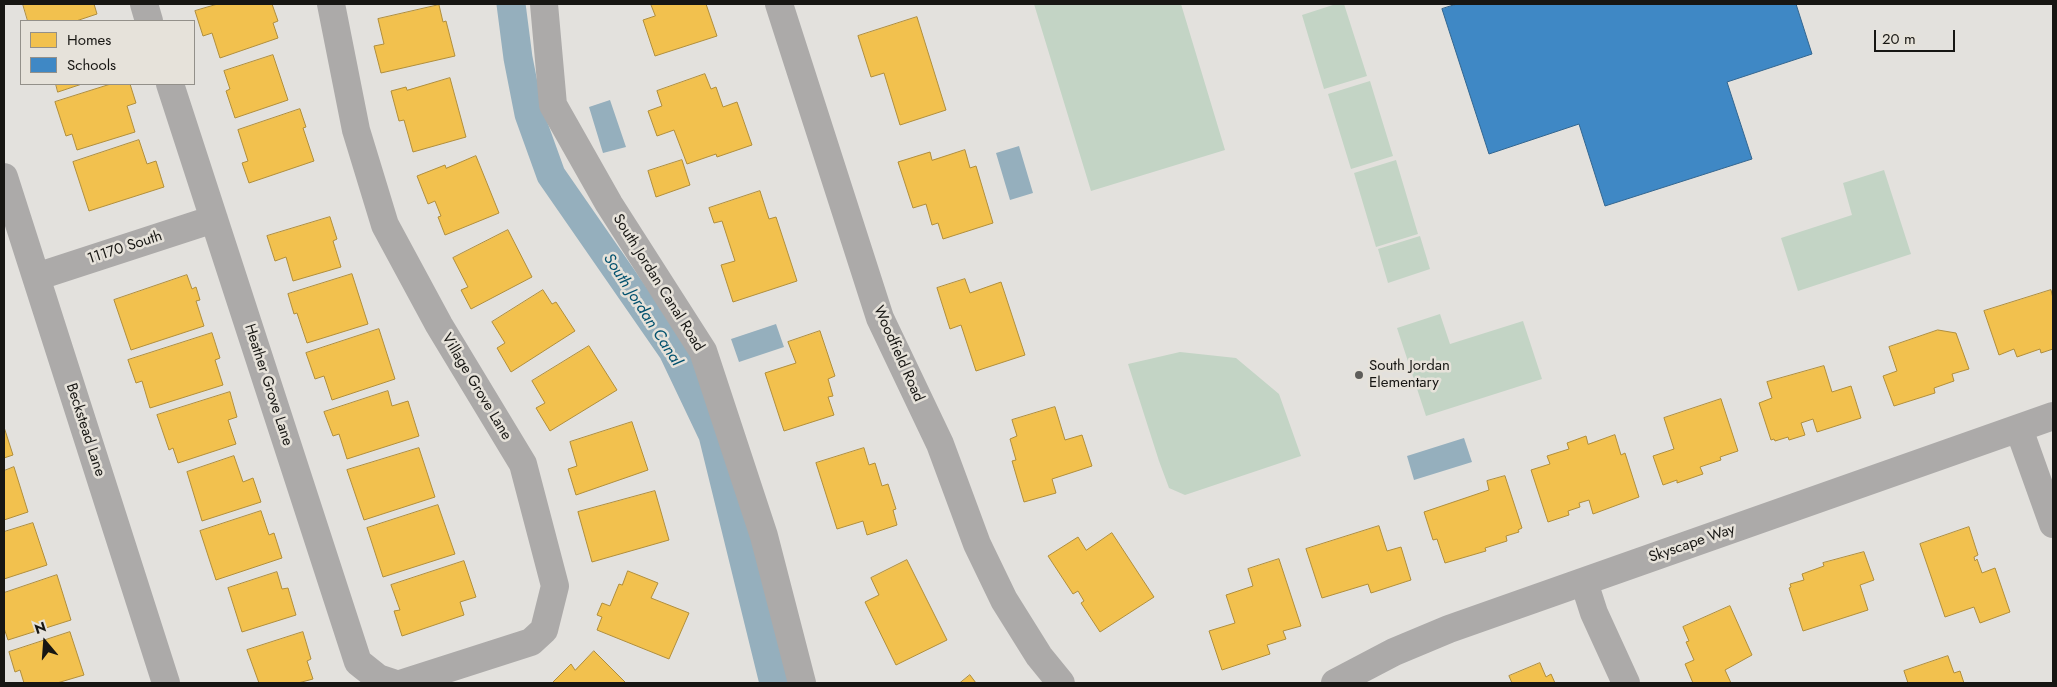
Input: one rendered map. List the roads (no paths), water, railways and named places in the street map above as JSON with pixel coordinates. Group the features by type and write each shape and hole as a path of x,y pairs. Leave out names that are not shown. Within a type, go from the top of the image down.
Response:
{"street":[{"path":"144,4 150,20"},
{"name":"Village Grove Lane","path":"331,4 356,130 385,225 439,325 523,464 555,586 544,630 531,642 391,682"},
{"name":"South Jordan Canal Road","path":"544,4 553,105 609,204 703,352 764,536 802,683"},
{"name":"Woodfield Road","path":"779,4 880,318 940,444 977,544 1004,600 1039,656 1061,683"},
{"name":"Heather Grove Lane","path":"170,85 358,662 391,682"},
{"name":"Beckstead Lane","path":"4,178 13,237 36,277 166,683"},
{"name":"11170 South","path":"36,277 214,219"},
{"name":"Skyscape Way","path":"1335,683 1394,652 1448,630 2053,416"},
{"path":"2019,429 2053,524"},
{"path":"1584,582 1594,613 1626,683"}],"water":[{"path":"610,100 626,147 603,153 589,107"},
{"path":"1019,146 1033,193 1010,200 996,153"},
{"path":"776,324 784,347 739,362 731,339"},
{"path":"1464,438 1472,462 1414,480 1407,456"}],"waterway":[{"name":"South Jordan Canal","path":"511,4 518,58 529,114 551,175 673,351 713,435 774,683"}],"place":[{"name":"South Jordan Elementary","path":"1359,375"}]}
